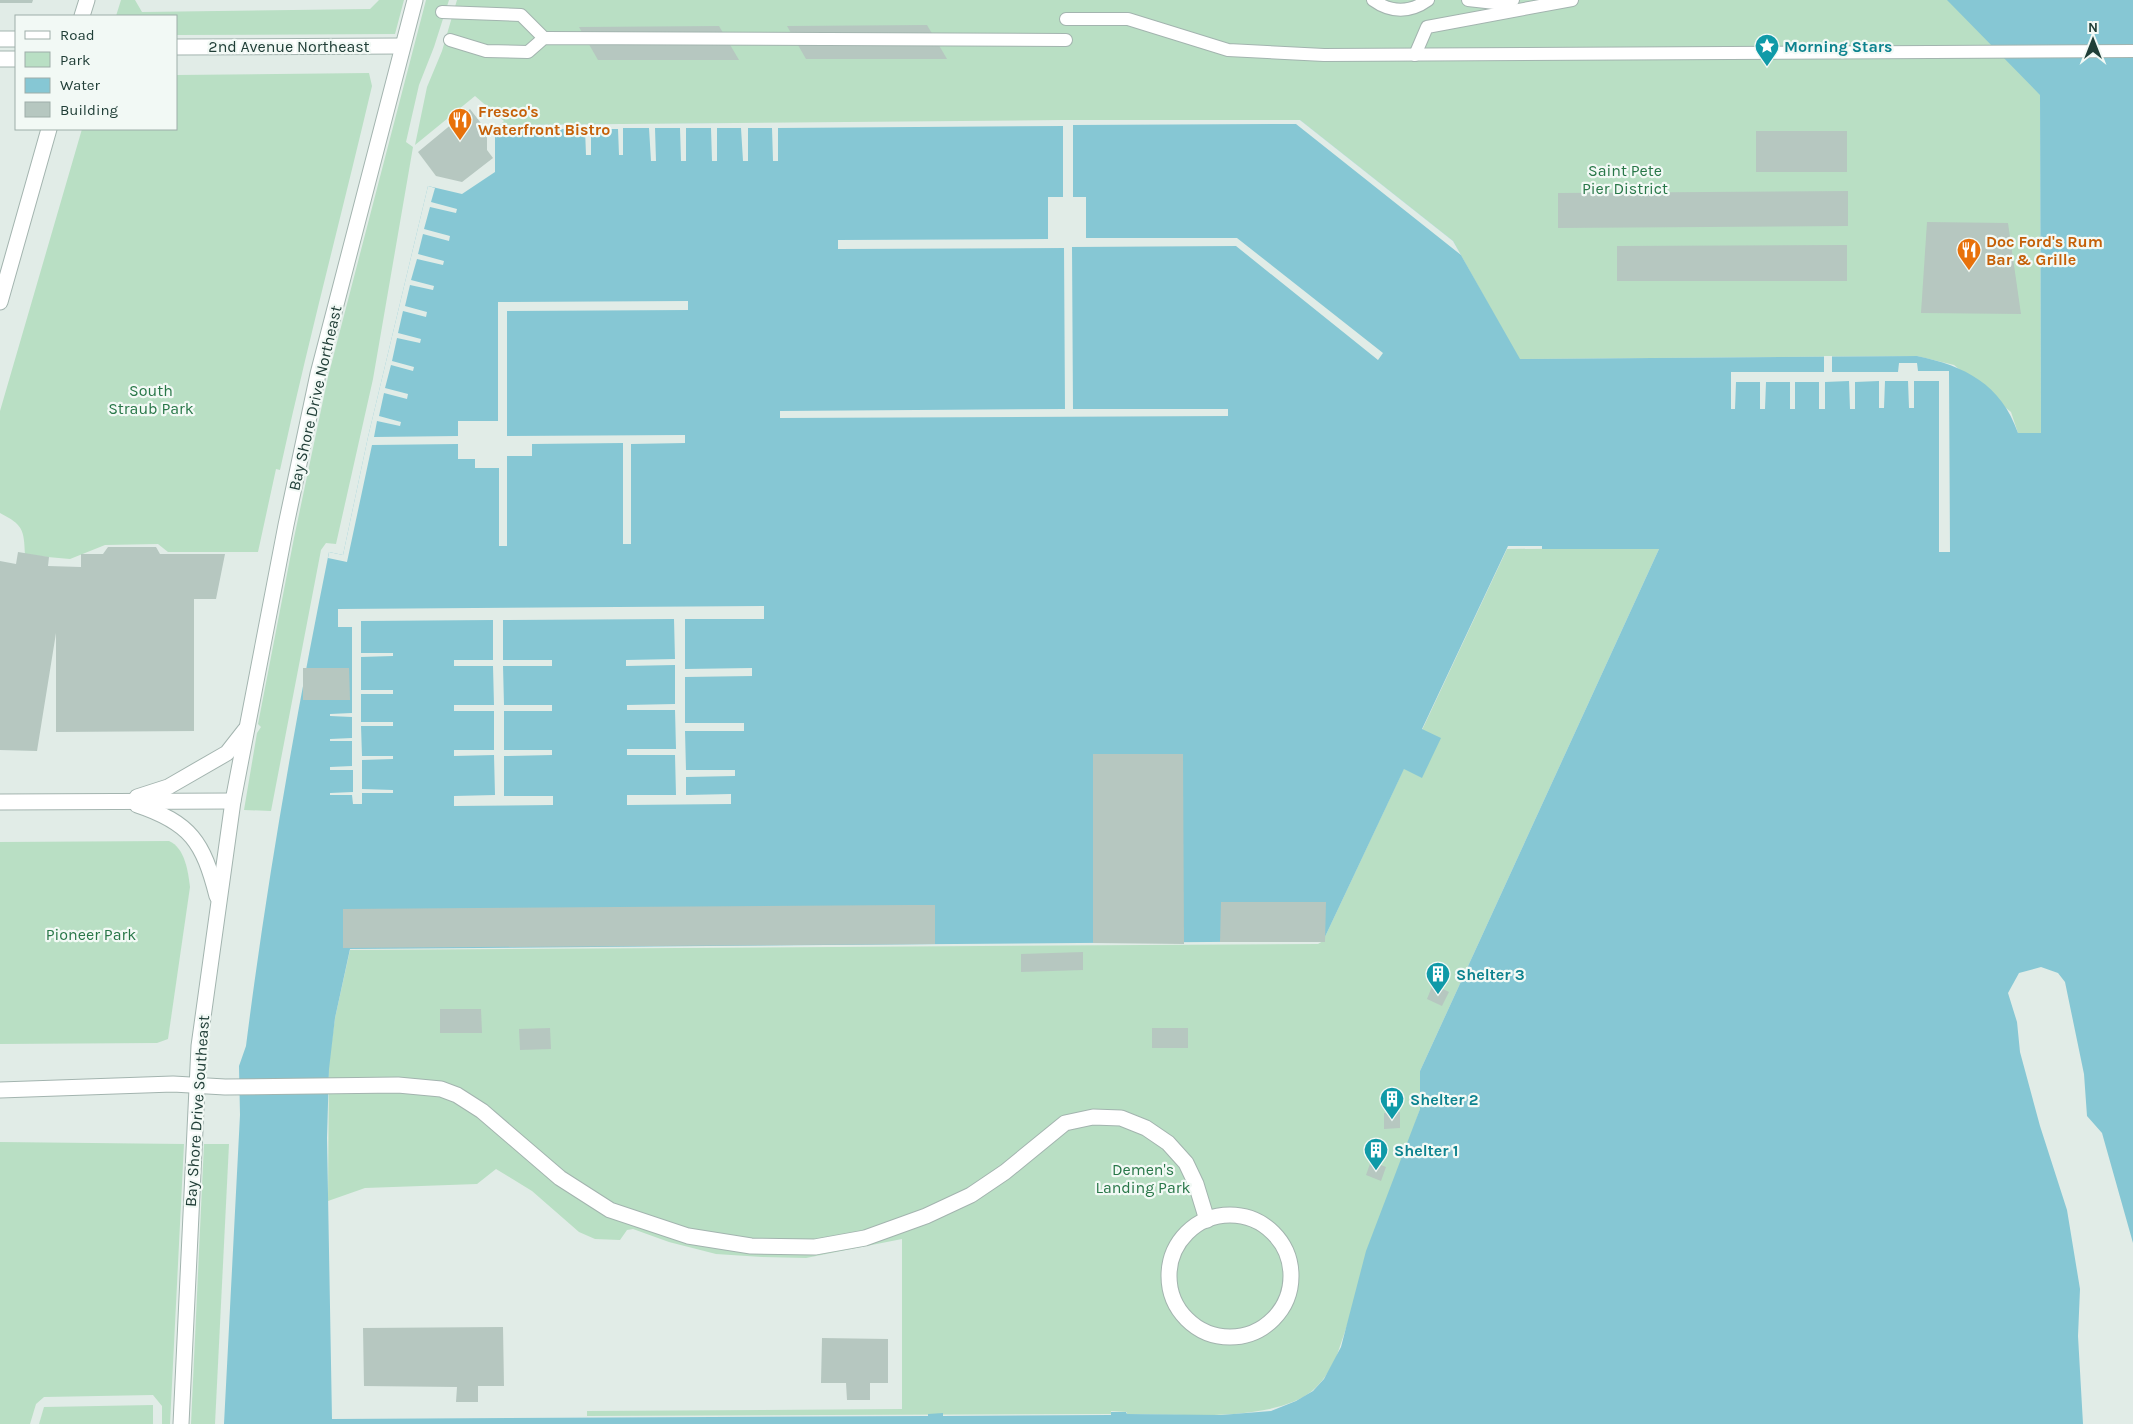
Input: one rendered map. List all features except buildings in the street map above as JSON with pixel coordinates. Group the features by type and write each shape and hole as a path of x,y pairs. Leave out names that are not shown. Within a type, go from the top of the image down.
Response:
{"street":[{"path":"82,15 87,0"},
{"name":"Bay Shore Drive Northeast","path":"233,801 318,374 415,0"},
{"path":"1373,0 1392,9 1408,10 1428,0"},
{"path":"1468,0 1495,3 1513,0"},
{"path":"1415,55 1426,27 1572,0"},
{"path":"442,12 520,15 544,38"},
{"path":"1066,19 1128,19 1228,50 1324,55 2133,51"},
{"path":"0,38 15,39"},
{"path":"450,40 486,50 528,52 544,38 1066,40"},
{"name":"2nd Avenue Northeast","path":"178,47 402,46"},
{"path":"0,59 15,59"},
{"path":"0,302 49,130"},
{"path":"124,801 168,787 206,766 227,753 247,728"},
{"path":"124,801 164,814 190,833 211,872 219,903"},
{"path":"0,802 233,801"},
{"name":"Bay Shore Drive Southeast","path":"181,1424 199,1046 233,801"},
{"path":"0,1090 173,1084 233,1086 425,1086 457,1094 482,1111 560,1178 610,1210 663,1229 718,1242 751,1246 815,1247 865,1238 926,1216 971,1195 1005,1172 1065,1123 1094,1117 1121,1118 1146,1128 1168,1143 1186,1163 1196,1184 1207,1220"},
{"path":"1221,1216 1249,1218 1268,1228 1282,1244 1292,1270 1291,1284 1281,1311 1260,1330 1247,1335 1232,1337 1205,1332 1183,1314 1175,1302 1170,1289 1169,1275 1174,1254 1184,1236 1207,1220 1221,1216"}],"green space":[{"path":"121,0 135,0 142,12 370,9 379,0 404,0 395,34 178,35 178,15 116,15"},
{"path":"426,0 449,0 419,85 406,142 413,147 373,379 336,544 326,543 321,550 271,811 244,810 257,733 261,727 258,724 294,538 328,377"},
{"name":"Saint Pete Pier District","path":"457,0 2133,0 2040,83 2041,433 2018,433 2011,412 1954,365 1917,356 1519,359 1453,241 1300,120 500,125 504,121 475,96 415,145 427,87 442,51"},
{"name":"South Straub Park","path":"369,73 372,86 280,470 276,469 258,552 168,552 158,544 105,545 70,559 25,555 21,529 13,521 0,513 0,411 82,130 178,130 178,75"},
{"name":"Demen's Landing Park","path":"1507,549 1659,549 1420,1071 1420,1109 1335,1361 1316,1388 1295,1401 1273,1408 1223,1415 1127,1414 1127,1412 1111,1411 1111,1414 587,1416 587,1411 902,1409 902,1239 806,1258 716,1254 669,1242 633,1229 627,1230 620,1240 595,1239 579,1232 532,1191 496,1169 477,1184 365,1188 328,1201 329,1061 335,1018 350,950 1318,944 1323,941"},
{"name":"Pioneer Park","path":"169,841 182,854 187,867 190,887 168,1039 157,1043 0,1044 0,842"},
{"path":"0,1142 184,1144 170,1424 162,1424 162,1406 153,1395 44,1397 36,1404 30,1424 0,1424"},
{"path":"204,1144 229,1144 215,1424 191,1424"},
{"path":"153,1405 153,1424 39,1424 44,1407"}],"water":[{"path":"1947,0 2133,0 2133,1424 224,1424 240,1115 239,1066 246,1046 263,921 283,798 329,552 343,555 368,437 428,186 462,194 495,172 495,136 500,125 1300,120 1453,241 1520,359 1917,356 1951,365 1979,380 2002,402 2011,416 2018,433 2041,433 2040,95","holes":["1508,546 1542,546 1542,549 1659,549 1420,1071 1420,1109 1366,1251 1341,1347 1324,1379 1313,1391 1296,1401 1271,1411 1221,1415 1127,1414 1126,1412 1111,1412 1111,1415 943,1416 943,1413 928,1414 928,1416 332,1419 327,1138 329,1069 335,1018 350,949 1323,941 1404,769 1422,778 1441,738 1422,729"]}],"pier":[{"path":"1300,120 1453,241 1461,255 1296,124 1073,125 1073,197 1086,197 1086,238 1237,238 1383,353 1378,360 1236,246 1072,247 1073,409 1228,409 1228,416 780,418 780,411 1065,409 1064,248 838,249 838,240 1048,239 1048,197 1063,197 1063,126 778,128 778,161 773,161 772,128 748,128 748,161 743,161 741,128 717,128 717,161 712,161 711,128 686,128 686,161 681,161 680,128 655,128 656,161 651,161 649,128 623,128 623,155 619,155 618,129 591,129 591,155 586,155 585,129 498,129 500,125"},
{"path":"428,186 435,188 431,202 457,209 456,213 430,207 424,229 450,236 449,241 423,234 418,254 444,261 443,265 417,259 411,280 434,286 433,290 410,285 405,306 427,312 426,317 403,311 398,333 421,339 420,343 397,338 392,361 414,367 413,371 391,365 385,388 408,394 407,399 384,393 379,416 401,422 400,426 377,421 374,437 458,436 458,421 498,421 498,302 688,301 688,310 507,311 507,436 685,435 685,443 631,444 631,544 623,544 623,443 532,444 532,456 507,456 507,546 499,546 499,468 475,468 475,459 458,459 458,444 372,445 347,562 328,558 329,552 343,555 368,437"},
{"path":"1824,356 1832,356 1832,372 1898,372 1899,363 1917,363 1918,371 1949,371 1950,552 1939,552 1939,381 1914,381 1914,408 1909,408 1908,381 1885,381 1884,408 1879,408 1879,381 1855,382 1855,409 1850,409 1849,381 1825,382 1825,409 1819,409 1819,382 1795,382 1795,409 1790,409 1790,382 1766,382 1765,409 1760,409 1760,382 1736,382 1735,409 1731,409 1731,372 1824,372"},
{"path":"764,606 764,619 685,619 685,669 752,668 752,676 685,677 685,723 744,723 744,731 685,731 686,770 735,770 735,776 686,777 686,795 731,794 731,804 627,805 627,795 676,795 675,755 627,755 627,749 676,749 675,710 627,710 627,705 675,704 675,665 626,666 626,660 675,659 674,619 503,620 503,660 552,660 552,666 503,666 504,705 552,705 552,711 504,711 504,750 552,750 552,755 504,756 504,796 553,796 553,805 454,806 454,796 495,795 494,755 454,756 454,750 494,750 494,711 454,711 454,705 494,705 493,666 454,666 454,660 493,660 493,620 361,621 361,653 393,653 393,656 361,657 361,690 393,690 393,694 361,694 361,722 393,722 393,726 361,726 362,756 393,756 393,759 362,760 362,789 393,790 393,793 362,793 362,804 353,804 352,795 330,795 330,793 353,792 353,770 330,770 330,767 352,766 352,741 330,741 330,739 352,738 352,717 330,716 330,714 352,713 352,627 338,627 338,609"},
{"path":"2041,967 2058,973 2065,982 2084,1074 2087,1116 2102,1133 2133,1243 2133,1424 2083,1424 2078,1336 2080,1289 2067,1210 2040,1126 2020,1052 2017,1022 2008,993 2019,973"}],"place":[{"name":"Morning Stars","path":"1767,67"},
{"name":"Fresco's Waterfront Bistro","path":"460,141"},
{"name":"Doc Ford's Rum Bar & Grille","path":"1969,271"},
{"name":"Shelter 3","path":"1438,995"},
{"name":"Shelter 2","path":"1392,1120"},
{"name":"Shelter 1","path":"1376,1171"}]}
